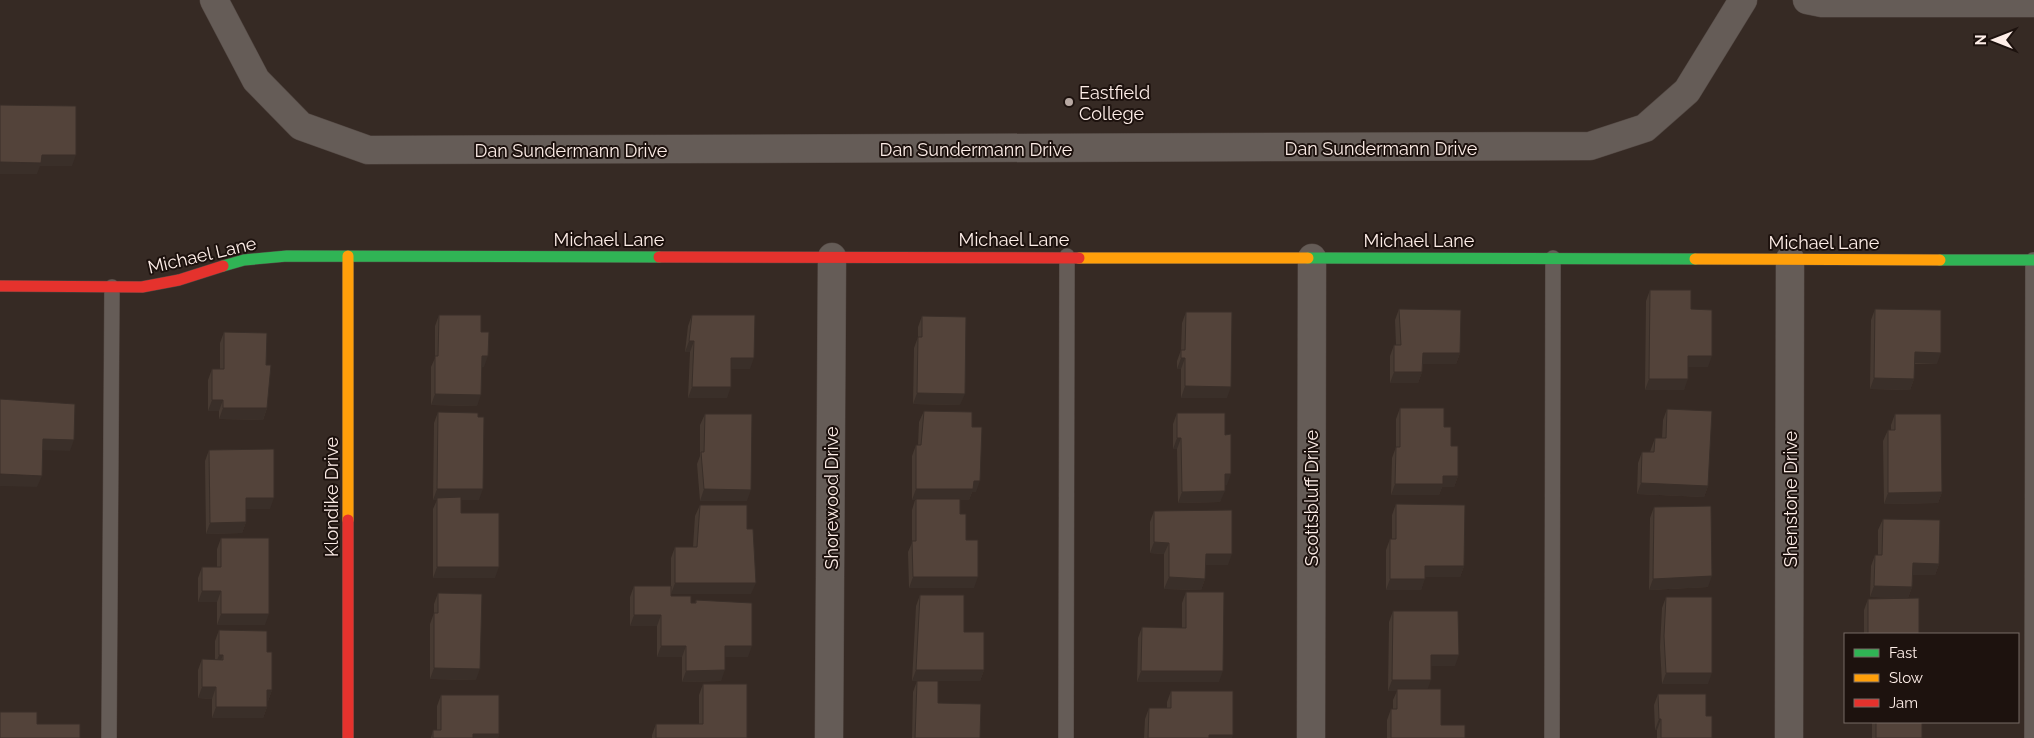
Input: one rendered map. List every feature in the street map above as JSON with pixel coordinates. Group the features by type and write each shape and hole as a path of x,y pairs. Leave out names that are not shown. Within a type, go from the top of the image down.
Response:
{"street":[{"name":"Dan Sundermann Drive","path":"214,0 256,80 301,126 368,150 1590,146 1645,128 1687,90 1732,20 1742,0"},
{"path":"1807,0 1822,2 2034,3"},
{"name":"Michael Lane","path":"0,286 142,287 179,280 244,260 288,256 1067,256 2033,260"},
{"name":"Klondike Drive","path":"348,256 348,738"},
{"name":"Shorewood Drive","path":"829,738 832,257"},
{"name":"Scottsbluff Drive","path":"1311,738 1312,258"},
{"name":"Shenstone Drive","path":"1789,738 1790,259"}],"lane":[{"path":"1066,738 1067,256"},
{"path":"1552,258 1552,738"},
{"path":"2032,738 2033,260"},
{"path":"109,738 112,287"}],"building":[{"path":"0,105 76,106 76,155 42,155 41,163 0,162"},
{"path":"1650,290 1691,290 1691,309 1712,310 1712,356 1688,356 1688,379 1649,379"},
{"path":"1399,309 1461,310 1460,353 1423,353 1422,372 1394,372 1394,345 1401,345"},
{"path":"1875,309 1941,310 1941,353 1915,352 1914,379 1874,378"},
{"path":"1186,312 1232,312 1231,387 1185,386 1185,358 1181,358 1181,350 1185,350"},
{"path":"439,315 481,315 481,332 489,332 488,356 482,356 481,395 435,394 435,356 438,356"},
{"path":"692,315 755,315 754,358 731,358 731,387 692,387 694,341 689,341"},
{"path":"922,316 966,317 965,394 917,393 918,337 922,337"},
{"path":"224,332 267,333 266,365 271,365 267,408 223,408 223,400 212,400 212,369 224,369"},
{"path":"0,399 75,404 74,440 43,439 42,476 0,474"},
{"path":"1400,408 1444,408 1444,427 1451,427 1451,446 1458,446 1458,476 1443,476 1443,484 1395,484 1396,447 1400,447"},
{"path":"1667,409 1712,411 1708,486 1641,483 1642,452 1654,452 1655,438 1666,438"},
{"path":"924,411 972,412 972,427 982,427 980,481 974,481 973,489 916,489 916,445 921,445"},
{"path":"438,412 478,413 478,417 484,417 483,489 437,489"},
{"path":"1177,413 1225,413 1225,435 1231,434 1231,474 1225,474 1225,491 1182,492 1181,438 1177,438"},
{"path":"705,414 752,414 751,490 704,489 701,452 704,452"},
{"path":"1895,414 1941,414 1942,492 1888,493 1888,430 1895,430"},
{"path":"274,449 274,498 246,498 246,522 210,523 209,450"},
{"path":"461,497 461,513 499,513 499,567 437,567 437,498"},
{"path":"916,499 960,499 960,514 966,514 966,540 978,540 978,577 913,577 912,541 916,541"},
{"path":"1396,504 1465,505 1464,566 1425,566 1425,579 1390,579 1390,539 1396,539"},
{"path":"700,505 747,505 747,529 753,529 756,583 675,583 675,547 697,547"},
{"path":"1711,506 1712,576 1653,579 1654,507"},
{"path":"1232,510 1232,554 1206,554 1205,579 1169,577 1169,543 1154,542 1154,511"},
{"path":"1883,519 1940,520 1939,564 1913,563 1912,587 1874,586 1875,555 1882,555"},
{"path":"221,538 269,538 269,614 221,614 221,591 202,591 202,567 221,567"},
{"path":"634,586 671,586 671,596 691,596 691,603 696,603 696,600 752,603 752,646 725,646 725,670 686,671 686,646 661,646 661,615 634,615"},
{"path":"1186,592 1224,592 1223,671 1141,671 1142,627 1186,628"},
{"path":"438,593 482,594 480,669 434,668 434,613 438,613"},
{"path":"920,595 964,595 964,632 984,632 984,670 916,670"},
{"path":"1666,597 1712,597 1712,673 1666,673 1664,636"},
{"path":"1919,598 1919,633 1868,633 1868,599"},
{"path":"1393,611 1458,611 1459,655 1431,655 1431,680 1392,680"},
{"path":"219,630 267,631 267,652 272,652 272,690 267,690 267,707 216,707 216,687 202,687 202,659 223,660 223,655 219,655"},
{"path":"917,681 938,681 938,703 981,704 980,738 915,738"},
{"path":"703,684 747,684 747,738 656,738 656,724 703,724"},
{"path":"1397,689 1441,689 1441,725 1465,725 1465,738 1391,738 1391,709 1397,709"},
{"path":"1171,691 1233,691 1233,735 1209,735 1209,738 1148,738 1149,708 1171,708"},
{"path":"1658,694 1706,694 1706,716 1712,716 1712,738 1661,738"},
{"path":"441,695 499,695 499,734 473,734 473,738 433,738 433,730 441,730"},
{"path":"0,712 37,712 37,724 80,724 80,738 0,738"},
{"path":"1876,723 1922,723 1922,738 1876,738"}],"traffic: fast":[{"path":"223,266 244,260 287,256 659,257"},
{"path":"1308,258 1695,259"},
{"path":"1940,260 2033,260"}],"traffic: slow":[{"path":"348,256 348,520"},
{"path":"1079,258 1308,258"},
{"path":"1695,259 1940,260"}],"traffic: jam":[{"path":"659,257 1079,258"},
{"path":"0,286 142,287 179,280 223,266"},
{"path":"348,520 348,738"}],"place":[{"name":"Eastfield College","path":"1069,102"}]}
